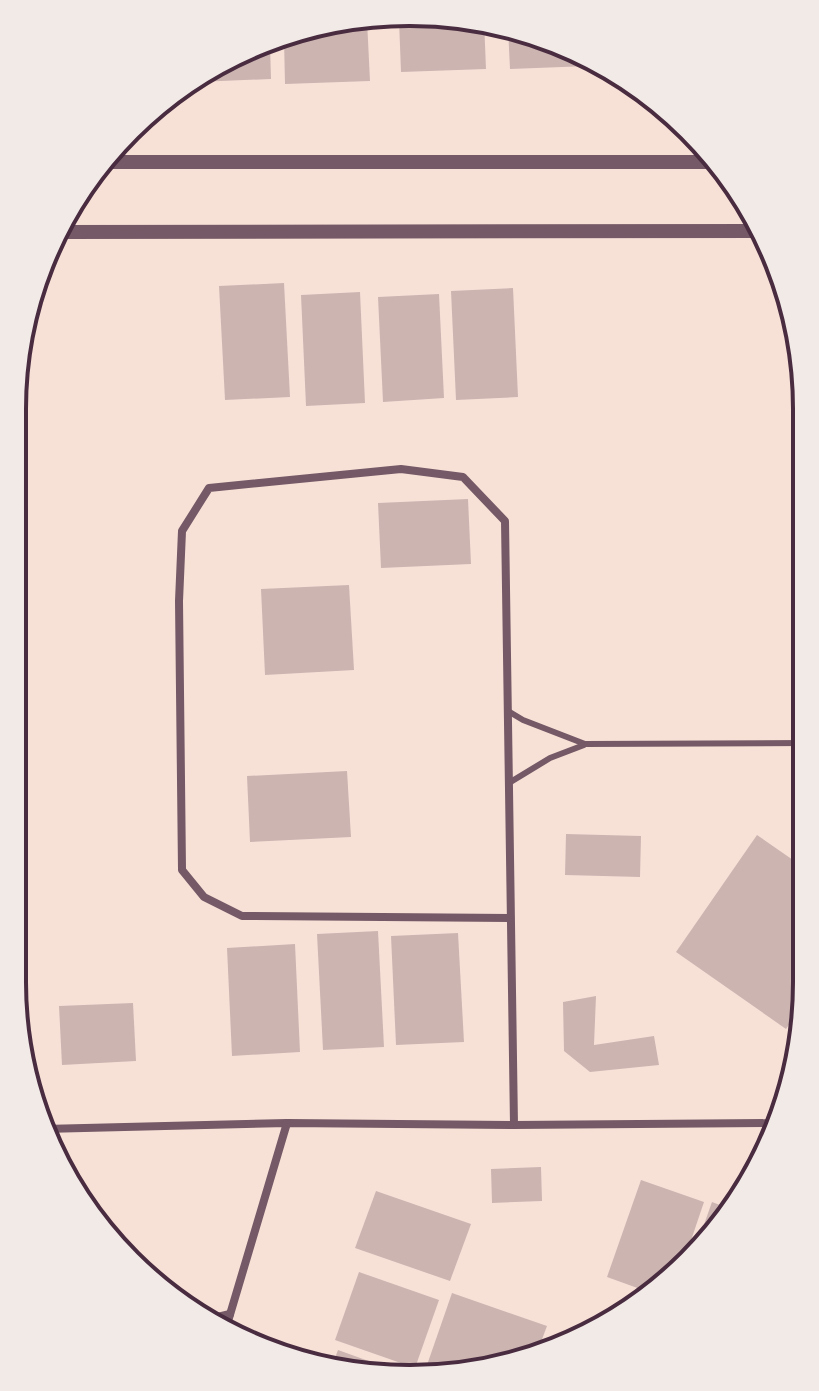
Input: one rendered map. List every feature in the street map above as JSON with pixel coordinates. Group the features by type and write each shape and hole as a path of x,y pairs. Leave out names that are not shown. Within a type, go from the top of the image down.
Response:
{"street":[{"path":"117,162 702,162"},
{"path":"70,232 749,231"},
{"path":"511,918 242,916 204,897 182,870 179,601 182,531 209,488 401,469 463,477 505,521 508,711 509,783 511,918 514,1125"},
{"path":"55,1129 287,1123 766,1123"},
{"path":"228,1319 287,1123"},
{"path":"222,1316 230,1314"}],"lane":[{"path":"508,711 532,724 585,744 793,743"},
{"path":"509,783 550,758 585,744"}],"building":[{"path":"399,26 485,33 486,69 401,72"},
{"path":"367,28 370,81 285,84 284,47 335,33"},
{"path":"509,39 580,66 510,69"},
{"path":"270,52 271,79 211,81"},
{"path":"284,283 290,397 225,400 219,286"},
{"path":"513,288 518,397 456,400 451,291"},
{"path":"360,292 365,403 306,406 301,295"},
{"path":"439,294 444,398 383,402 378,297"},
{"path":"468,499 471,564 381,568 378,503"},
{"path":"349,585 354,670 265,675 261,589"},
{"path":"347,771 351,837 250,842 247,776"},
{"path":"566,834 641,836 640,877 565,875"},
{"path":"757,835 793,860 792,1007 791,1022 786,1029 676,952"},
{"path":"378,931 384,1047 323,1050 317,934"},
{"path":"458,933 464,1042 396,1045 391,936"},
{"path":"295,944 300,1052 232,1056 227,948"},
{"path":"596,996 594,1045 654,1036 659,1065 590,1072 564,1051 563,1002"},
{"path":"133,1003 136,1061 62,1065 59,1006"},
{"path":"541,1167 542,1201 492,1203 491,1169"},
{"path":"641,1180 704,1202 690,1243 643,1286 639,1289 607,1277"},
{"path":"376,1191 471,1224 450,1281 355,1248"},
{"path":"712,1202 721,1205 714,1215 703,1229"},
{"path":"359,1272 439,1300 416,1365 406,1365 335,1340"},
{"path":"452,1293 547,1326 541,1342 533,1345 484,1358 427,1364"},
{"path":"338,1350 375,1363 359,1362 335,1358"}]}
